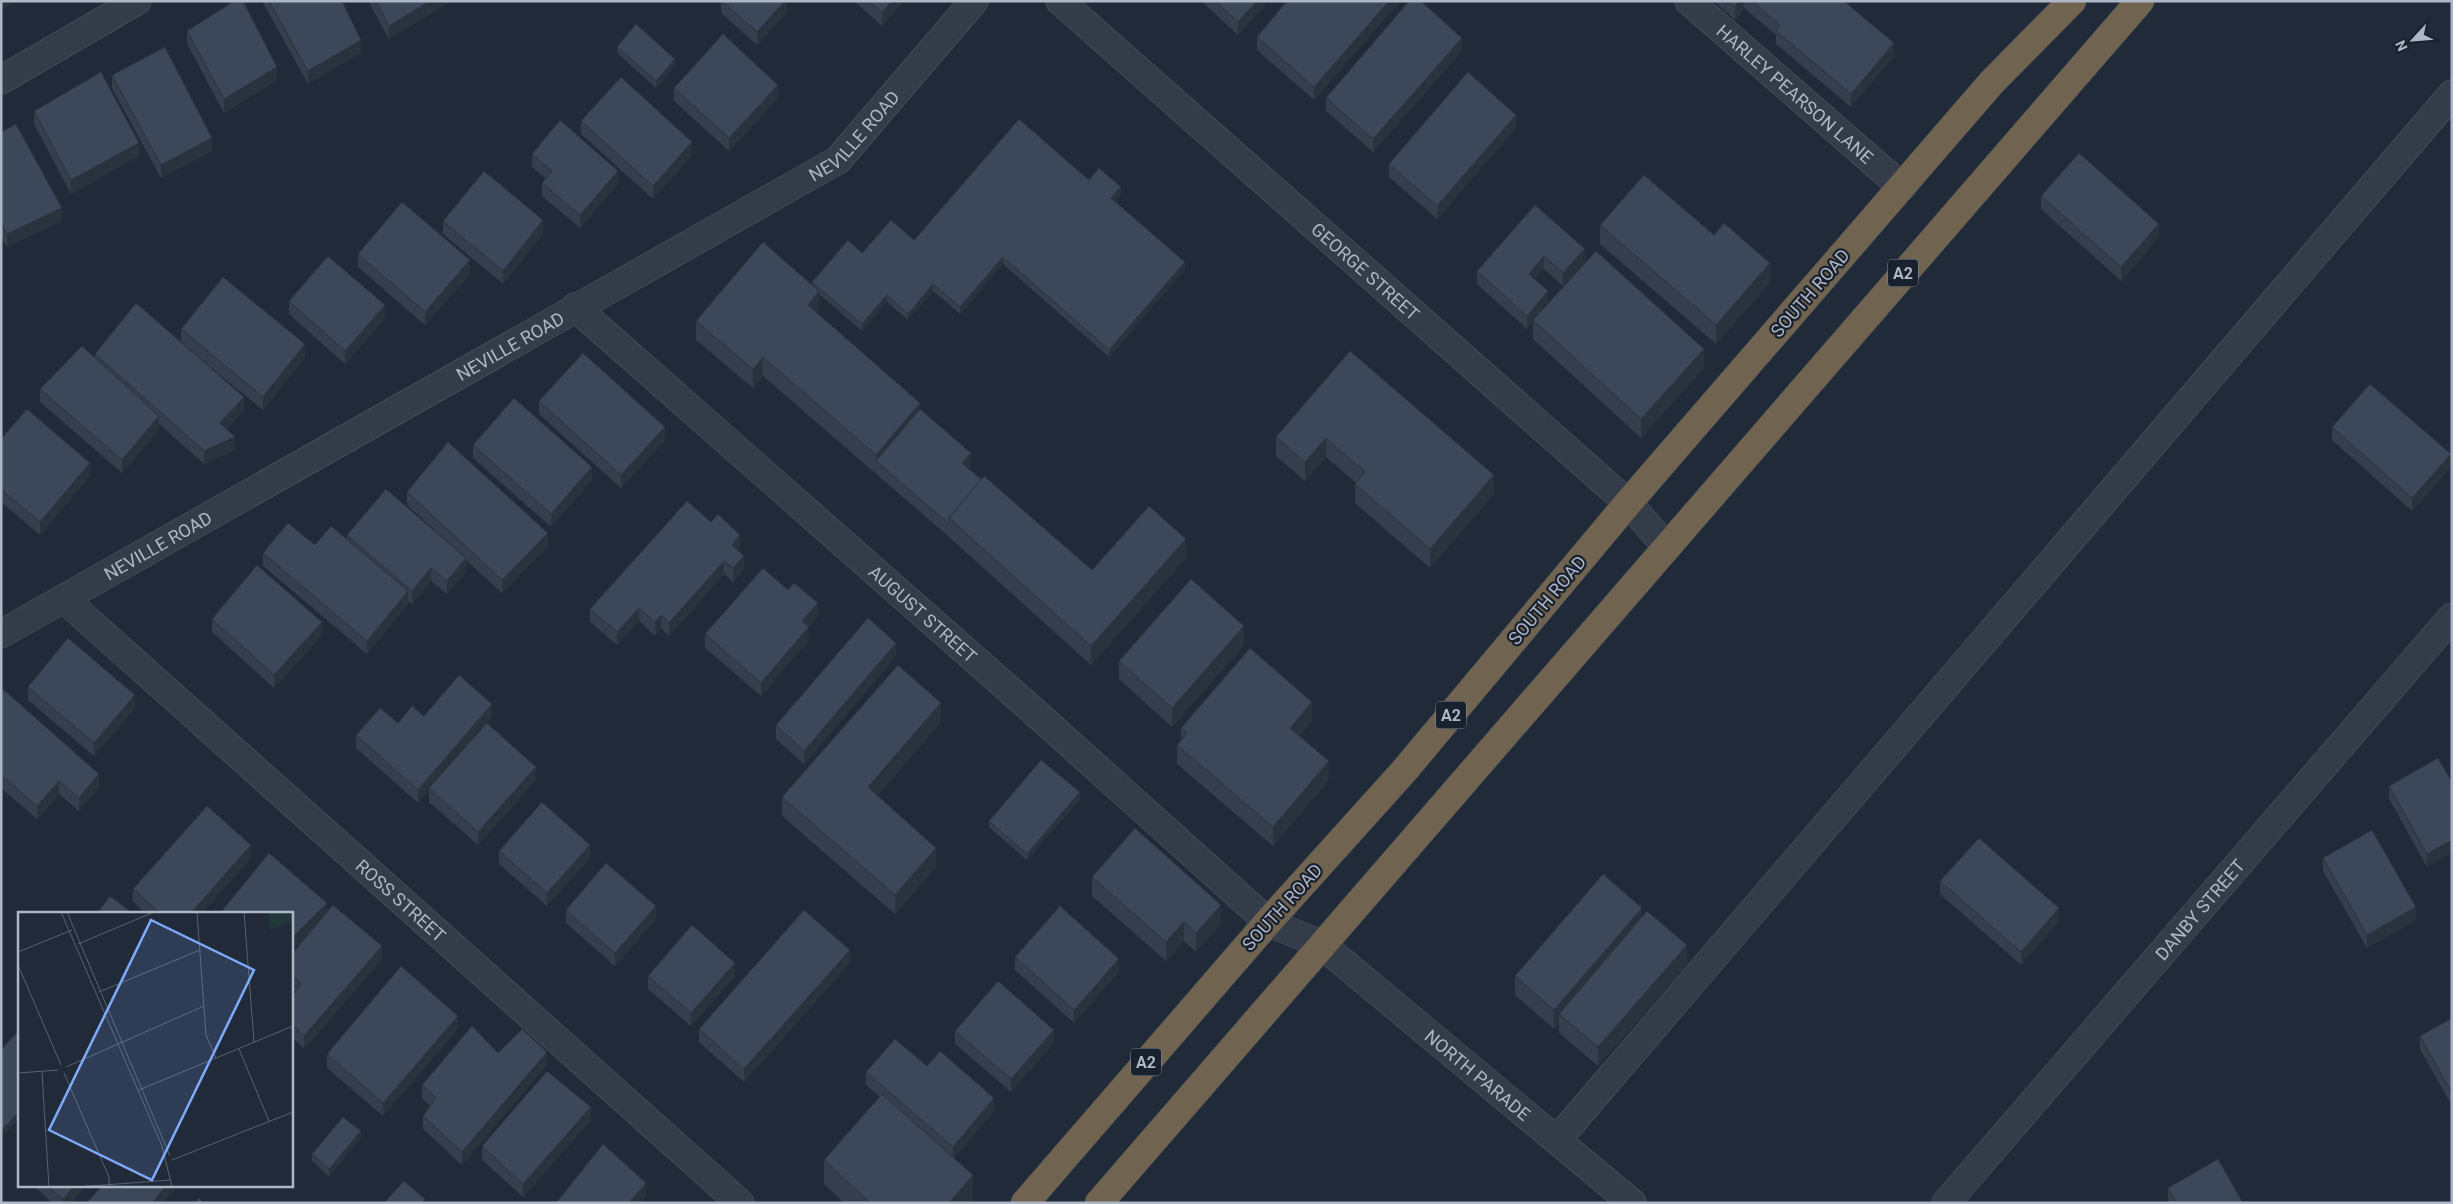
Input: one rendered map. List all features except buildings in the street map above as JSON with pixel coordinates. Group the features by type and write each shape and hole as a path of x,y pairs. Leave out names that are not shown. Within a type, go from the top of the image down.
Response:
{"highway":[{"name":"SOUTH ROAD","path":"1025,1203 1268,922 1404,771 1628,502 1992,82 2072,1"},
{"name":"A2","path":"1099,1203 1666,546 2140,1"}],"street":[{"path":"1,80 138,1"},
{"name":"NEVILLE ROAD","path":"1,634 838,160 974,1"},
{"name":"GEORGE STREET","path":"1060,1 1628,502 1666,546"},
{"name":"HARLEY PEARSON LANE","path":"1689,1 1902,187"},
{"path":"1557,1140 2452,94"},
{"name":"AUGUST STREET","path":"575,308 1029,707 1268,922 1322,945"},
{"name":"ROSS STREET","path":"64,599 740,1203"},
{"name":"DANBY STREET","path":"1946,1203 2452,617"},
{"name":"NORTH PARADE","path":"1322,945 1632,1203"}]}
